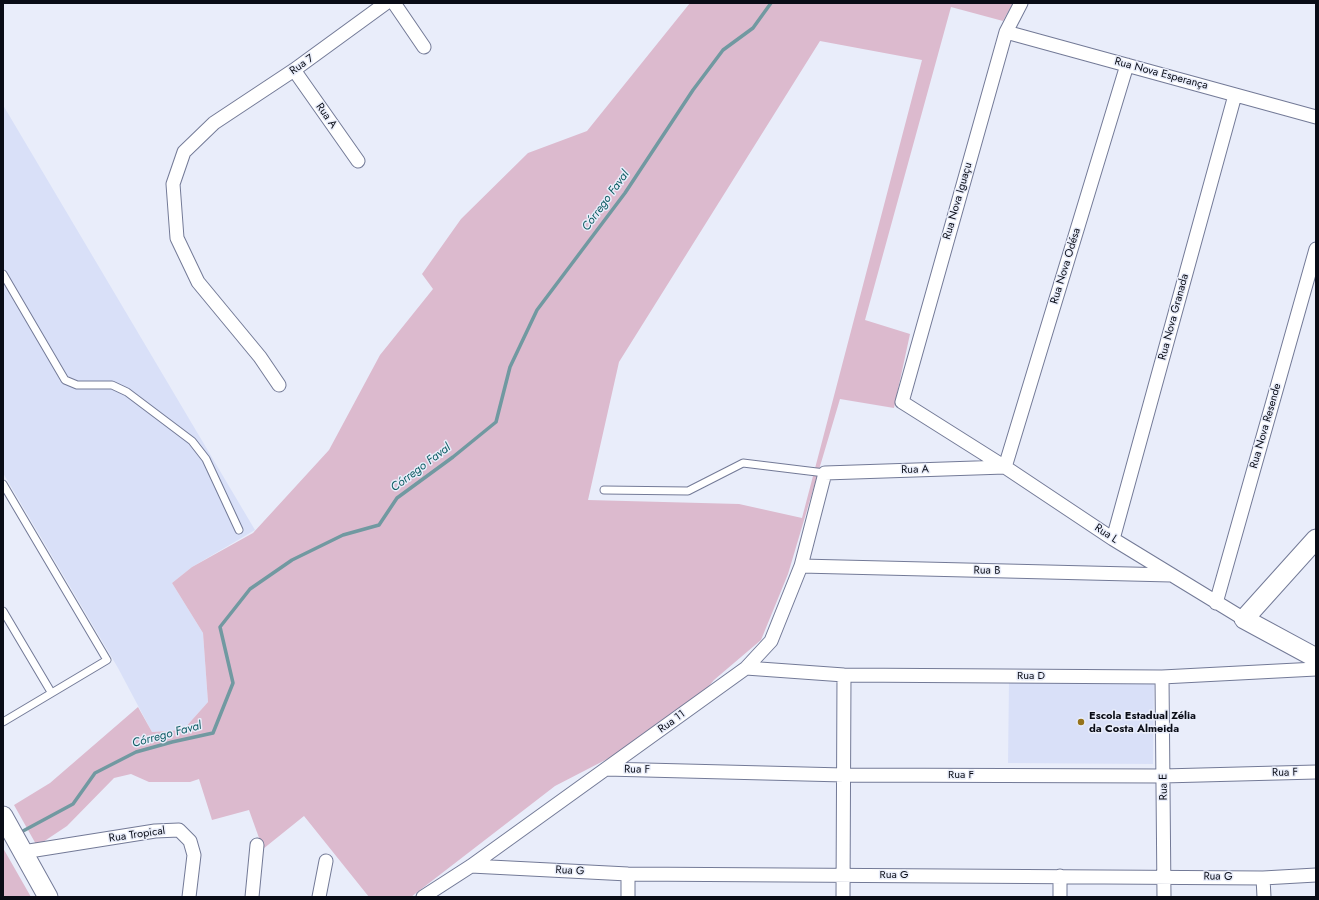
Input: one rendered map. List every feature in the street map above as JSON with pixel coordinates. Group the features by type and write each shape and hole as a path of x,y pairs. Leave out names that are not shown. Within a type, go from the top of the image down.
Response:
{"street":[{"name":"Rua 7","path":"279,384 260,357 198,282 177,238 173,184 184,152 214,123 294,70 386,3"},
{"path":"394,3 424,47"},
{"name":"Rua Nova Iguaçu","path":"902,402 1006,32 1021,3"},
{"name":"Rua Nova Esperança","path":"1006,32 1316,117"},
{"name":"Rua Nova Odésa","path":"1005,467 1127,65"},
{"name":"Rua A","path":"294,70 358,161"},
{"name":"Rua Nova Granada","path":"1112,539 1235,95"},
{"name":"Rua Nova Resende","path":"1216,603 1316,249"},
{"name":"Rua L","path":"902,402 1005,467 1112,539 1244,620 1316,658"},
{"name":"Rua A","path":"824,473 1005,467"},
{"name":"Rua 11","path":"423,897 471,866 746,668 771,641 801,566 824,473"},
{"path":"1244,620 1316,539"},
{"name":"Rua B","path":"801,566 1172,575"},
{"name":"Rua D","path":"746,668 844,675 1162,677 1316,669"},
{"path":"843,897 844,675"},
{"name":"Rua E","path":"1162,677 1164,897"},
{"name":"Rua F","path":"606,769 844,775 1163,776 1316,772"},
{"path":"3,816 48,897"},
{"name":"Rua Tropical","path":"24,852 155,831 179,830 190,841 194,855 189,897"},
{"path":"252,897 257,845"},
{"path":"319,897 326,861"},
{"name":"Rua G","path":"471,866 628,874 1164,876 1263,878 1316,875"},
{"path":"628,874 628,897"},
{"path":"1060,876 1060,897"},
{"path":"1263,878 1264,897"}],"lane":[{"path":"3,274 65,380 77,385 112,385 127,392 192,441 206,459 239,530"},
{"path":"604,490 688,491 743,463 824,473"},
{"path":"3,484 6,495 107,660 3,722"},
{"path":"3,611 51,692"}],"shaded area":[{"path":"690,3 1013,3 1003,21 951,7 865,320 910,334 894,408 840,399 788,574 761,640 714,680 702,694 613,756 555,786 411,897 369,897 304,816 263,849 249,810 212,820 199,779 190,782 149,782 131,774 114,778 67,826 37,846 14,805 50,783 138,707 152,732 183,730 208,702 203,633 172,583 192,567 253,533 329,450 380,355 433,289 422,274 461,219 528,153 587,131","holes":["820,41 922,60 802,518 739,504 588,500 619,362"]},
{"path":"3,105 255,530 192,567 172,583 203,633 208,702 183,730 152,732 118,668 3,473"},
{"name":"Escola Estadual Zélia da Costa Almeida","path":"1154,680 1153,764 1008,763 1009,681"},
{"path":"3,848 31,897 3,897"}],"waterway":[{"name":"Córrego Faval","path":"23,831 73,804 95,773 136,752 213,733 233,683 220,627 250,589 292,560 343,535 379,525 397,498 453,457 496,422 510,367 537,310 625,193 693,90 723,50 753,28 771,3"}],"place":[{"name":"Escola Estadual Zélia da Costa Almeida","path":"1081,722"}]}
